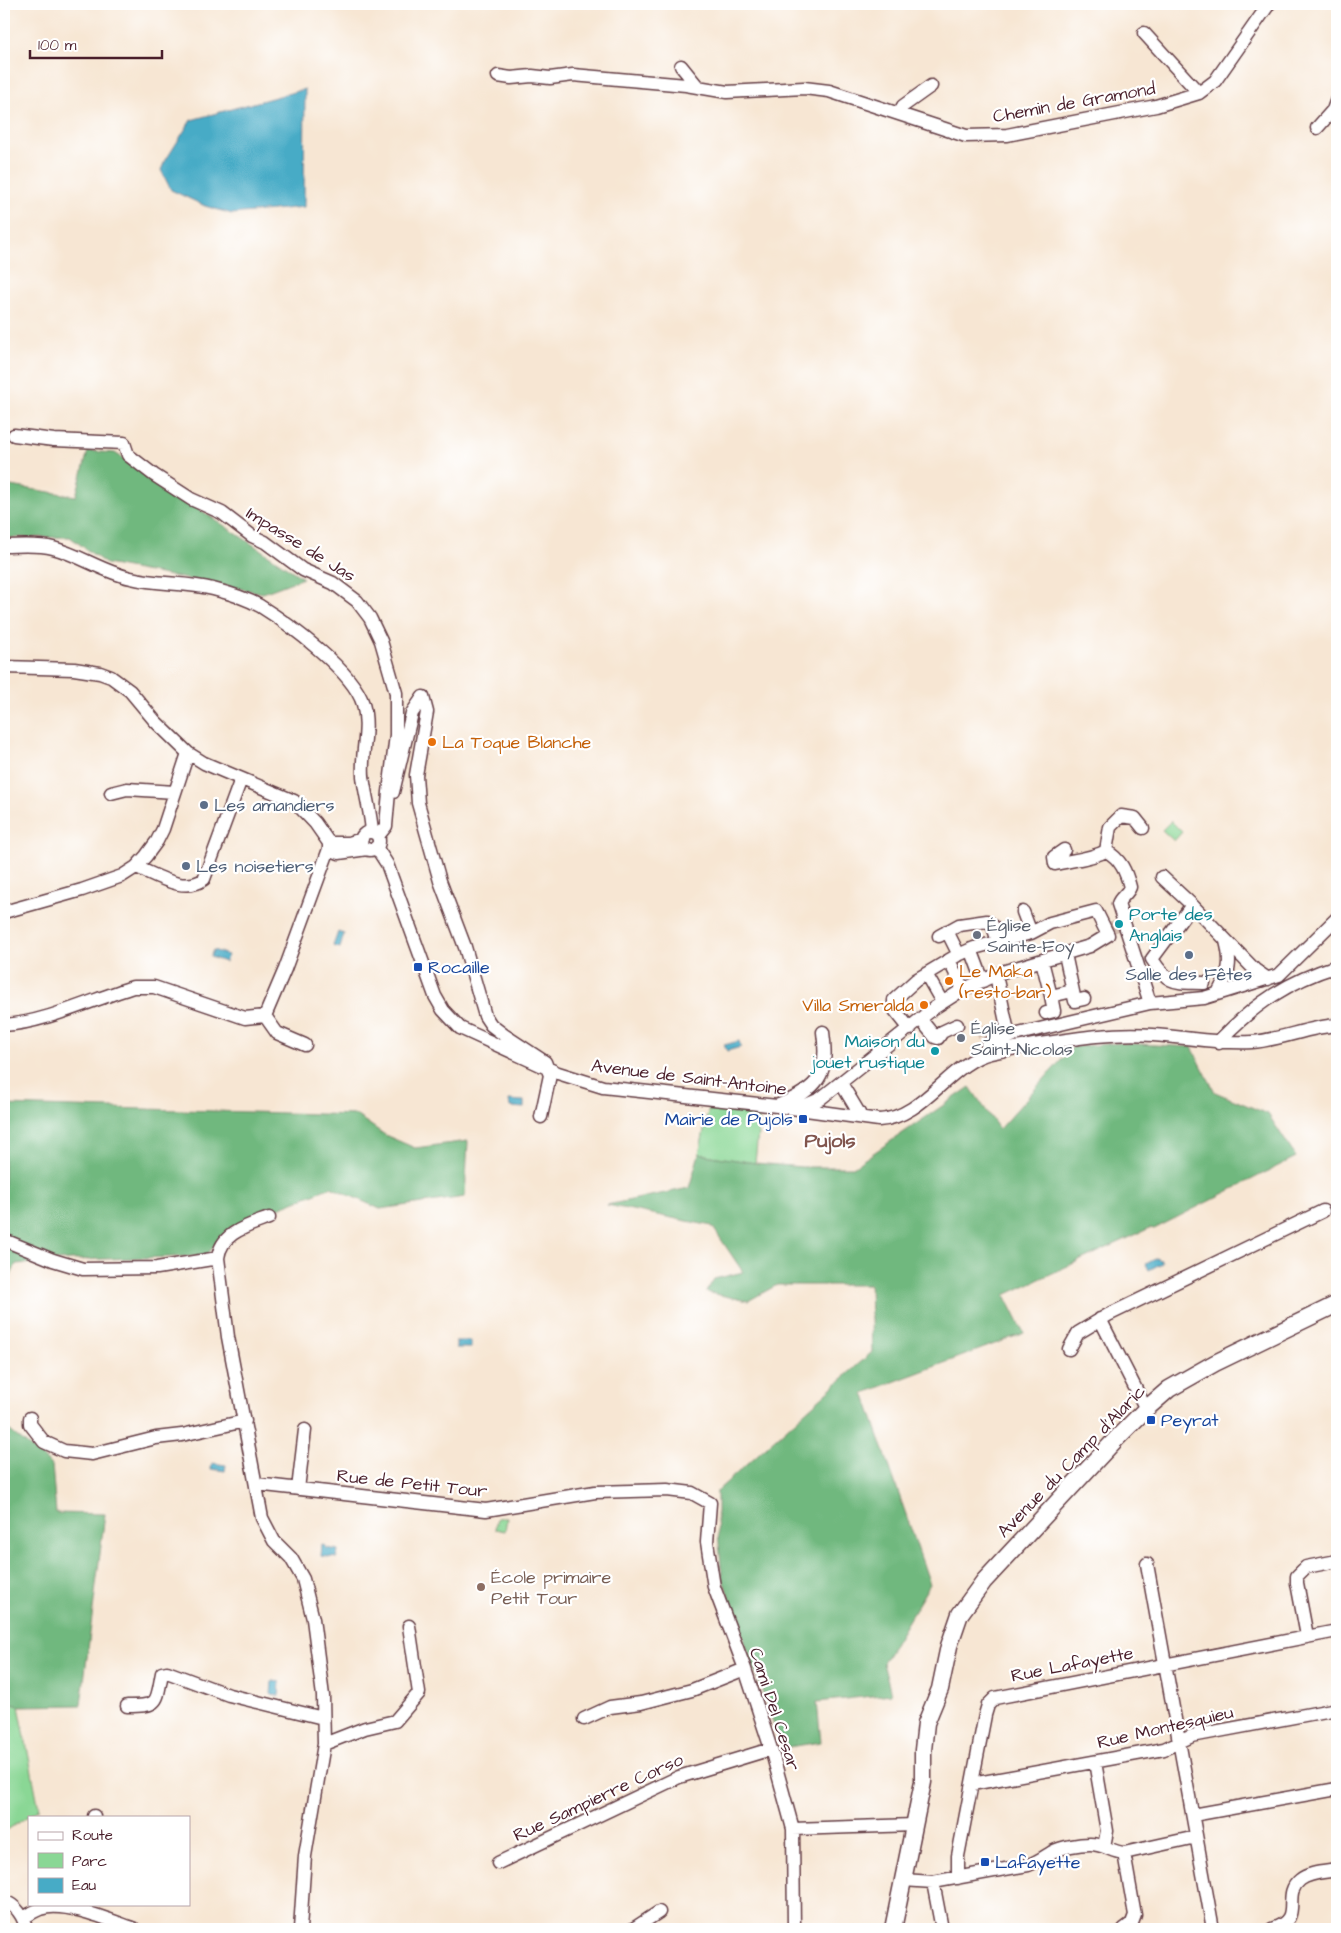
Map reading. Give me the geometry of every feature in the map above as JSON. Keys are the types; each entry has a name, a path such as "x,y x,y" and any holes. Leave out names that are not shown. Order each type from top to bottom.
{"main road":[{"name":"Avenue du Camp d'Alaric","path":"893,1929 923,1782 923,1750 926,1724 940,1689 949,1646 960,1614 984,1581 1098,1457 1146,1409 1170,1389 1215,1363 1337,1304"}],"street":[{"name":"Chemin de Gramond","path":"498,76 550,78 573,75 698,87 727,92 804,88 829,91 966,136 1007,135 1156,106 1199,93 1215,81 1269,4"},
{"path":"1144,33 1199,93"},
{"path":"681,66 698,87"},
{"path":"900,114 903,106 931,86"},
{"path":"1317,128 1333,110 1337,99"},
{"name":"Impasse de Jas","path":"14,434 54,440 124,443 128,455 154,476 191,499 222,513 252,536 265,542 303,570 333,583 357,601 370,618 381,641 396,692 396,735 389,792"},
{"name":"Avenue de Saint-Antoine","path":"4,546 51,547 129,578 153,583 190,585 237,596 259,606 312,644 349,679 358,692 362,703 367,730 363,775 370,811 371,841 387,864 432,988 443,1010 460,1028 558,1073 603,1087 777,1106 879,1120 892,1120 902,1116 972,1061 986,1042"},
{"path":"4,667 74,668 111,677 130,691 155,722 188,753 204,764 294,801 315,823 329,846"},
{"path":"329,846 371,841 386,826 389,792 393,792 412,713 423,697 427,712 416,775 418,803 440,881 465,947 485,1016 491,1025 504,1035 545,1062 550,1074 541,1117"},
{"path":"4,912 111,881 136,867 158,841 188,753"},
{"path":"180,778 193,768 204,764"},
{"path":"136,867 181,885 197,884 204,879 240,779"},
{"path":"111,794 127,790 175,792"},
{"path":"1064,850 1054,857 1055,864 1084,857 1096,857 1106,851 1110,827 1121,816 1135,818 1143,828"},
{"path":"265,1016 285,969 329,846"},
{"path":"1106,851 1113,855 1120,863 1130,888 1127,894 1119,900 1118,904 1150,1004"},
{"path":"1162,877 1255,970 1268,979"},
{"path":"1192,905 1152,959 1161,974 1173,982 1204,982"},
{"path":"797,1109 820,1099 910,1029 943,1002 963,989 1000,972 1090,946 1108,935 1096,911 1050,923 1031,933 971,950 954,957 926,974 903,990 894,1000 894,1010 910,1029"},
{"path":"1023,912 1031,933"},
{"path":"986,1042 1150,1004 1204,998 1268,979 1279,975 1337,918"},
{"path":"963,989 954,957 943,934 959,925 987,921 993,926 995,944"},
{"path":"1218,994 1227,976 1230,957 1226,940"},
{"path":"971,950 983,980"},
{"path":"1065,954 1075,1001 1084,999"},
{"path":"1042,961 1054,1011 1046,1013"},
{"path":"1219,1043 1243,1016 1264,1000 1298,981 1337,966"},
{"path":"986,1042 1008,1029 1000,972"},
{"path":"926,974 943,1002"},
{"path":"4,1025 43,1018 133,987 142,986 154,987 245,1018 265,1016"},
{"path":"1051,996 1068,992"},
{"path":"265,1016 277,1033 305,1045"},
{"path":"921,1020 935,1038 938,1038 953,1026"},
{"path":"986,1042 1072,1039 1114,1034 1153,1035 1219,1043 1254,1042 1337,1025"},
{"path":"777,1106 799,1097 818,1081 825,1063 823,1032"},
{"path":"841,1083 860,1113 859,1116"},
{"path":"1068,1349 1078,1333 1100,1319 1323,1211"},
{"path":"269,1218 230,1234 218,1252 218,1258 228,1337 262,1518 274,1541 291,1558 303,1579 313,1619 322,1696 324,1744 305,1856 300,1929"},
{"path":"4,1240 53,1260 83,1268 157,1268 218,1258"},
{"path":"1100,1319 1146,1409"},
{"path":"30,1418 30,1424 44,1442 64,1451 92,1454 156,1438 244,1421"},
{"path":"298,1489 305,1430"},
{"name":"Rue de Petit Tour","path":"256,1484 486,1510 595,1492 667,1490 692,1494 710,1503"},
{"name":"Cami Del Cesar","path":"710,1503 707,1542 714,1587 745,1669 771,1748 793,1830 794,1929"},
{"path":"1307,1636 1297,1576 1306,1567 1337,1561"},
{"path":"1146,1564 1213,1929"},
{"path":"324,1744 365,1728 396,1721 420,1693 409,1626"},
{"name":"Rue Lafayette","path":"958,1878 958,1856 985,1715 988,1705 996,1698 1337,1631"},
{"path":"584,1719 610,1707 692,1690 745,1669"},
{"path":"127,1706 147,1706 152,1704 156,1700 162,1673 166,1672 229,1695 323,1718"},
{"name":"Rue Montesquieu","path":"972,1784 1164,1749 1192,1736 1337,1709"},
{"name":"Rue Sampierre Corso","path":"498,1863 679,1777 771,1748"},
{"path":"1095,1762 1107,1832 1104,1846"},
{"path":"1193,1816 1337,1789"},
{"path":"793,1830 914,1825"},
{"path":"903,1880 933,1882 958,1878 1034,1863 1061,1849 1089,1844 1104,1846 1124,1853 1196,1837"},
{"path":"1124,1853 1135,1915 1132,1923 1124,1929"},
{"path":"1272,1929 1281,1926 1288,1919 1291,1912 1292,1892 1300,1880 1306,1876 1337,1870"},
{"path":"933,1882 942,1929"},
{"path":"4,1901 10,1903 25,1924 41,1908 54,1906 90,1908 135,1929"},
{"path":"633,1929 659,1912"}],"green space":[{"path":"88,451 115,453 303,578 263,593 106,564 70,537 4,538 4,485 76,496"},
{"path":"1171,821 1182,832 1174,841 1162,830"},
{"path":"1119,1043 1192,1047 1215,1092 1268,1114 1296,1157 1154,1229 1150,1228 1005,1295 1024,1333 864,1393 930,1584 883,1663 891,1694 817,1702 821,1742 782,1748 722,1577 717,1521 717,1491 872,1352 870,1285 777,1285 748,1301 706,1292 714,1279 743,1272 712,1226 607,1205 689,1188 699,1154 755,1163 802,1167 853,1167 970,1087 999,1129 1073,1047"},
{"path":"4,1105 356,1115 385,1135 415,1148 468,1141 465,1197 380,1209 331,1187 231,1227 205,1256 71,1260 16,1264 4,1292"},
{"path":"709,1107 760,1114 755,1163 699,1154"},
{"path":"4,1426 52,1465 56,1513 105,1514 81,1705 19,1706 4,1701"},
{"path":"507,1517 505,1531 495,1529 497,1518"},
{"path":"4,1701 19,1706 39,1809 4,1832"}],"water":[{"path":"305,89 304,207 232,214 205,206 171,190 161,170 191,120"},
{"path":"338,932 344,934 340,948 333,946"},
{"path":"213,950 228,955 225,962 210,957"},
{"path":"739,1041 741,1047 727,1051 724,1045"},
{"path":"509,1100 524,1101 524,1108 510,1107"},
{"path":"1157,1258 1162,1263 1149,1270 1146,1264"},
{"path":"456,1341 471,1341 471,1348 456,1348"},
{"path":"212,1463 226,1465 225,1471 211,1469"},
{"path":"322,1545 326,1546 326,1548 338,1550 337,1558 321,1556"},
{"path":"272,1681 280,1682 279,1696 271,1695"}],"tunnel":[{"path":"1106,929 1124,923"},
{"path":"981,1026 984,1036"}],"place":[{"name":"La Toque Blanche","path":"432,742"},
{"name":"Les amandiers","path":"204,805"},
{"name":"Les noisetiers","path":"186,866"},
{"name":"Porte des Anglais","path":"1119,924"},
{"name":"Église Sainte-Foy","path":"977,935"},
{"name":"Salle des Fêtes","path":"1189,955"},
{"name":"Rocaille","path":"418,967"},
{"name":"Le Maka (resto-bar)","path":"949,981"},
{"name":"Villa Smeralda","path":"924,1005"},
{"name":"Église Saint-Nicolas","path":"961,1038"},
{"name":"Maison du jouet rustique","path":"935,1051"},
{"name":"Mairie de Pujols","path":"803,1119"},
{"name":"Peyrat","path":"1151,1420"},
{"name":"École primaire Petit Tour","path":"481,1587"},
{"name":"Lafayette","path":"985,1862"}],"district":[{"name":"Pujols","path":"830,1140"}]}
